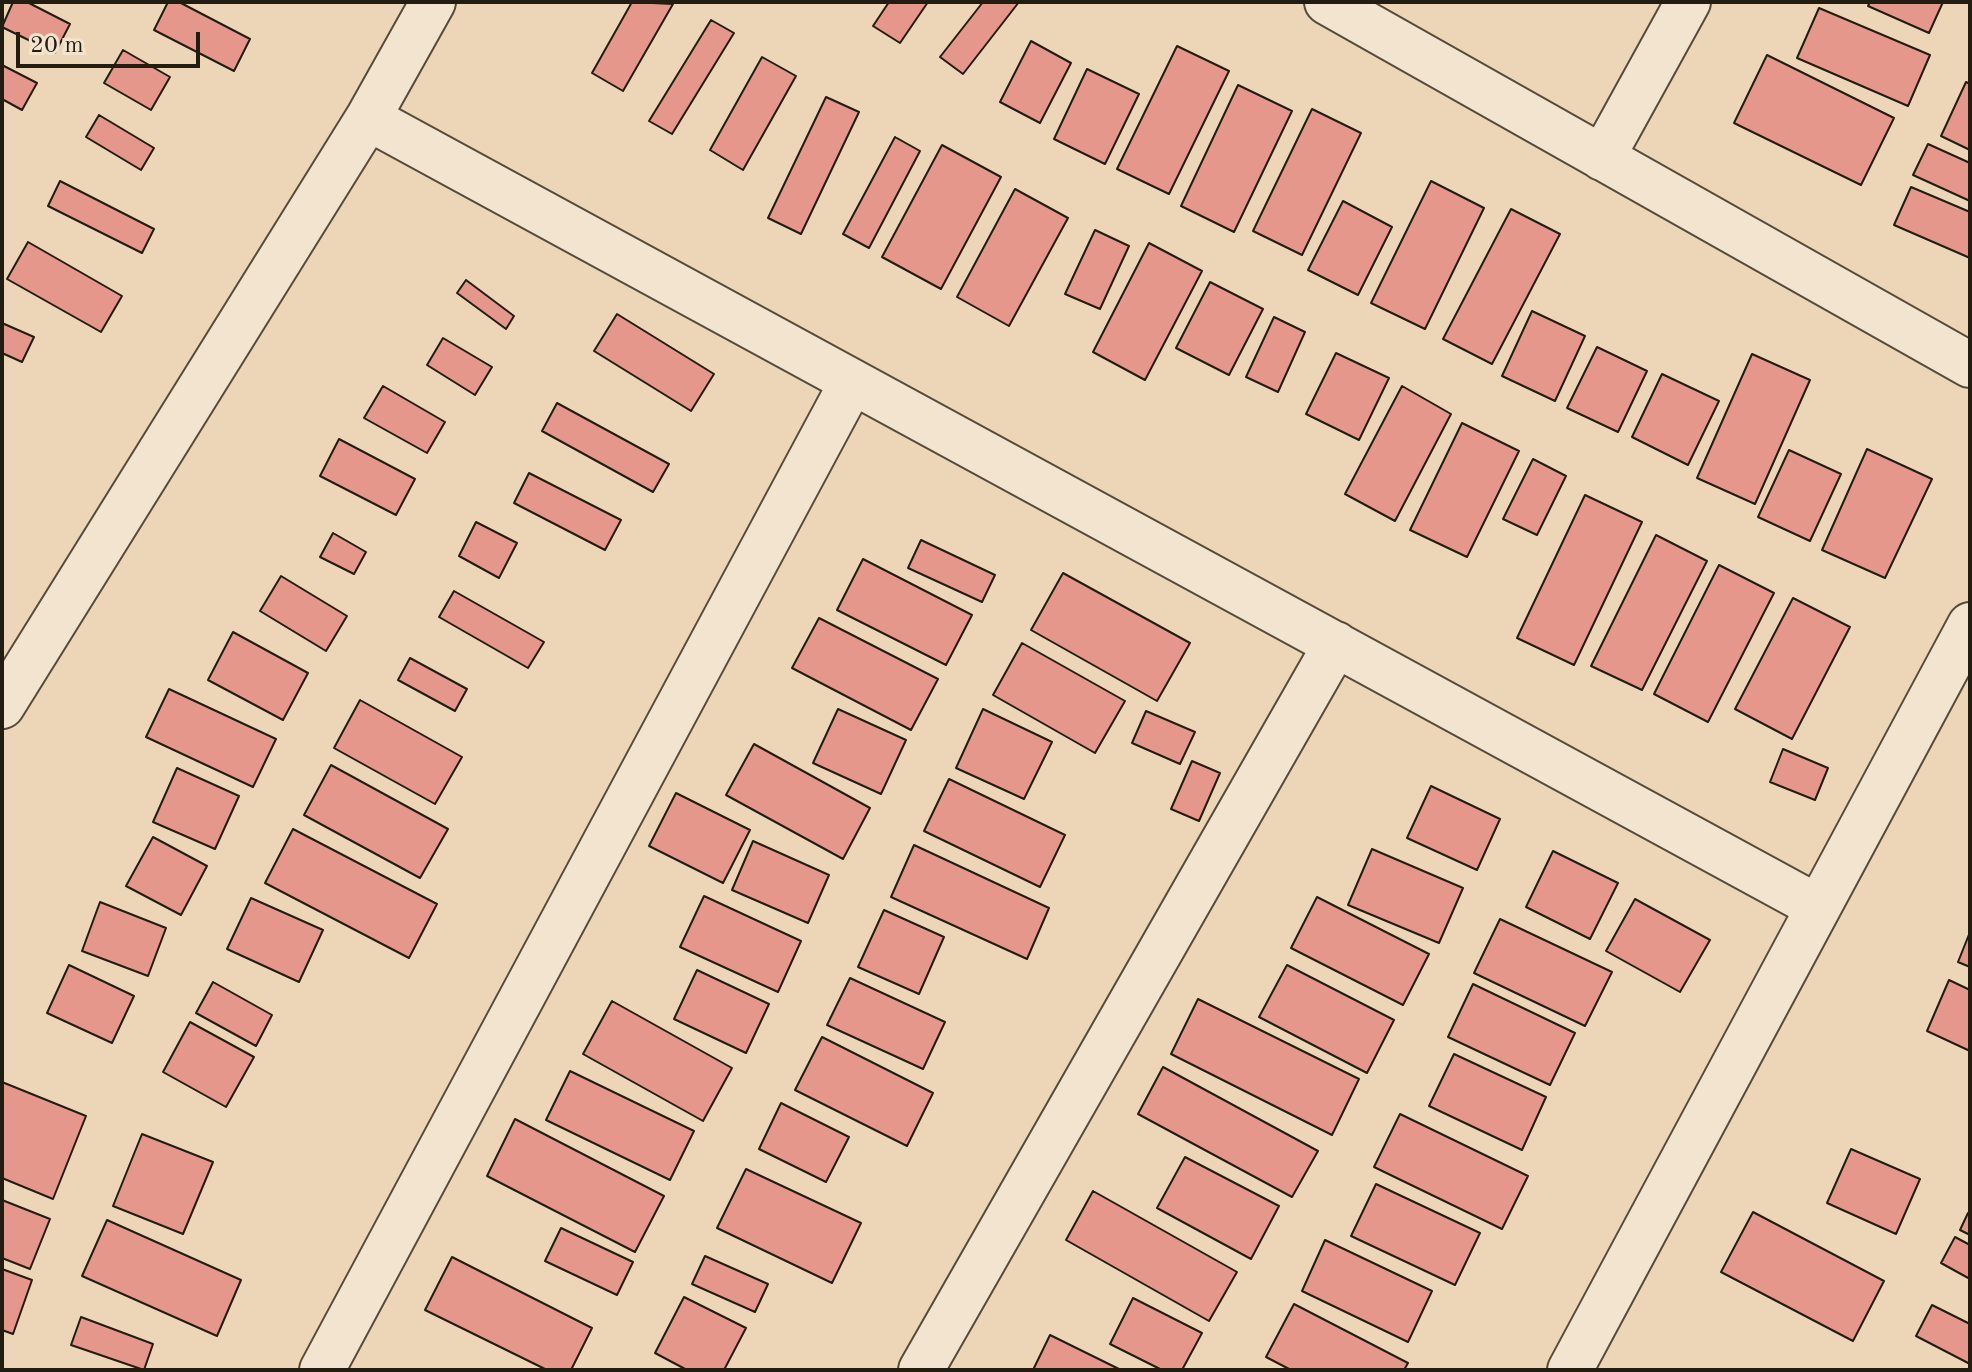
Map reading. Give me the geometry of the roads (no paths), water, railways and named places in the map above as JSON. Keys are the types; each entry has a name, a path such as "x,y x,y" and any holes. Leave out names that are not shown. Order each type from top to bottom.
{"street":[{"path":"2,706 368,118 433,2"},
{"path":"1327,2 1970,365"},
{"path":"1602,158 1688,2"},
{"path":"368,118 1816,906"},
{"path":"333,1367 852,382"},
{"path":"1570,1370 1816,906 1970,625"},
{"path":"921,1370 1336,644"}]}
